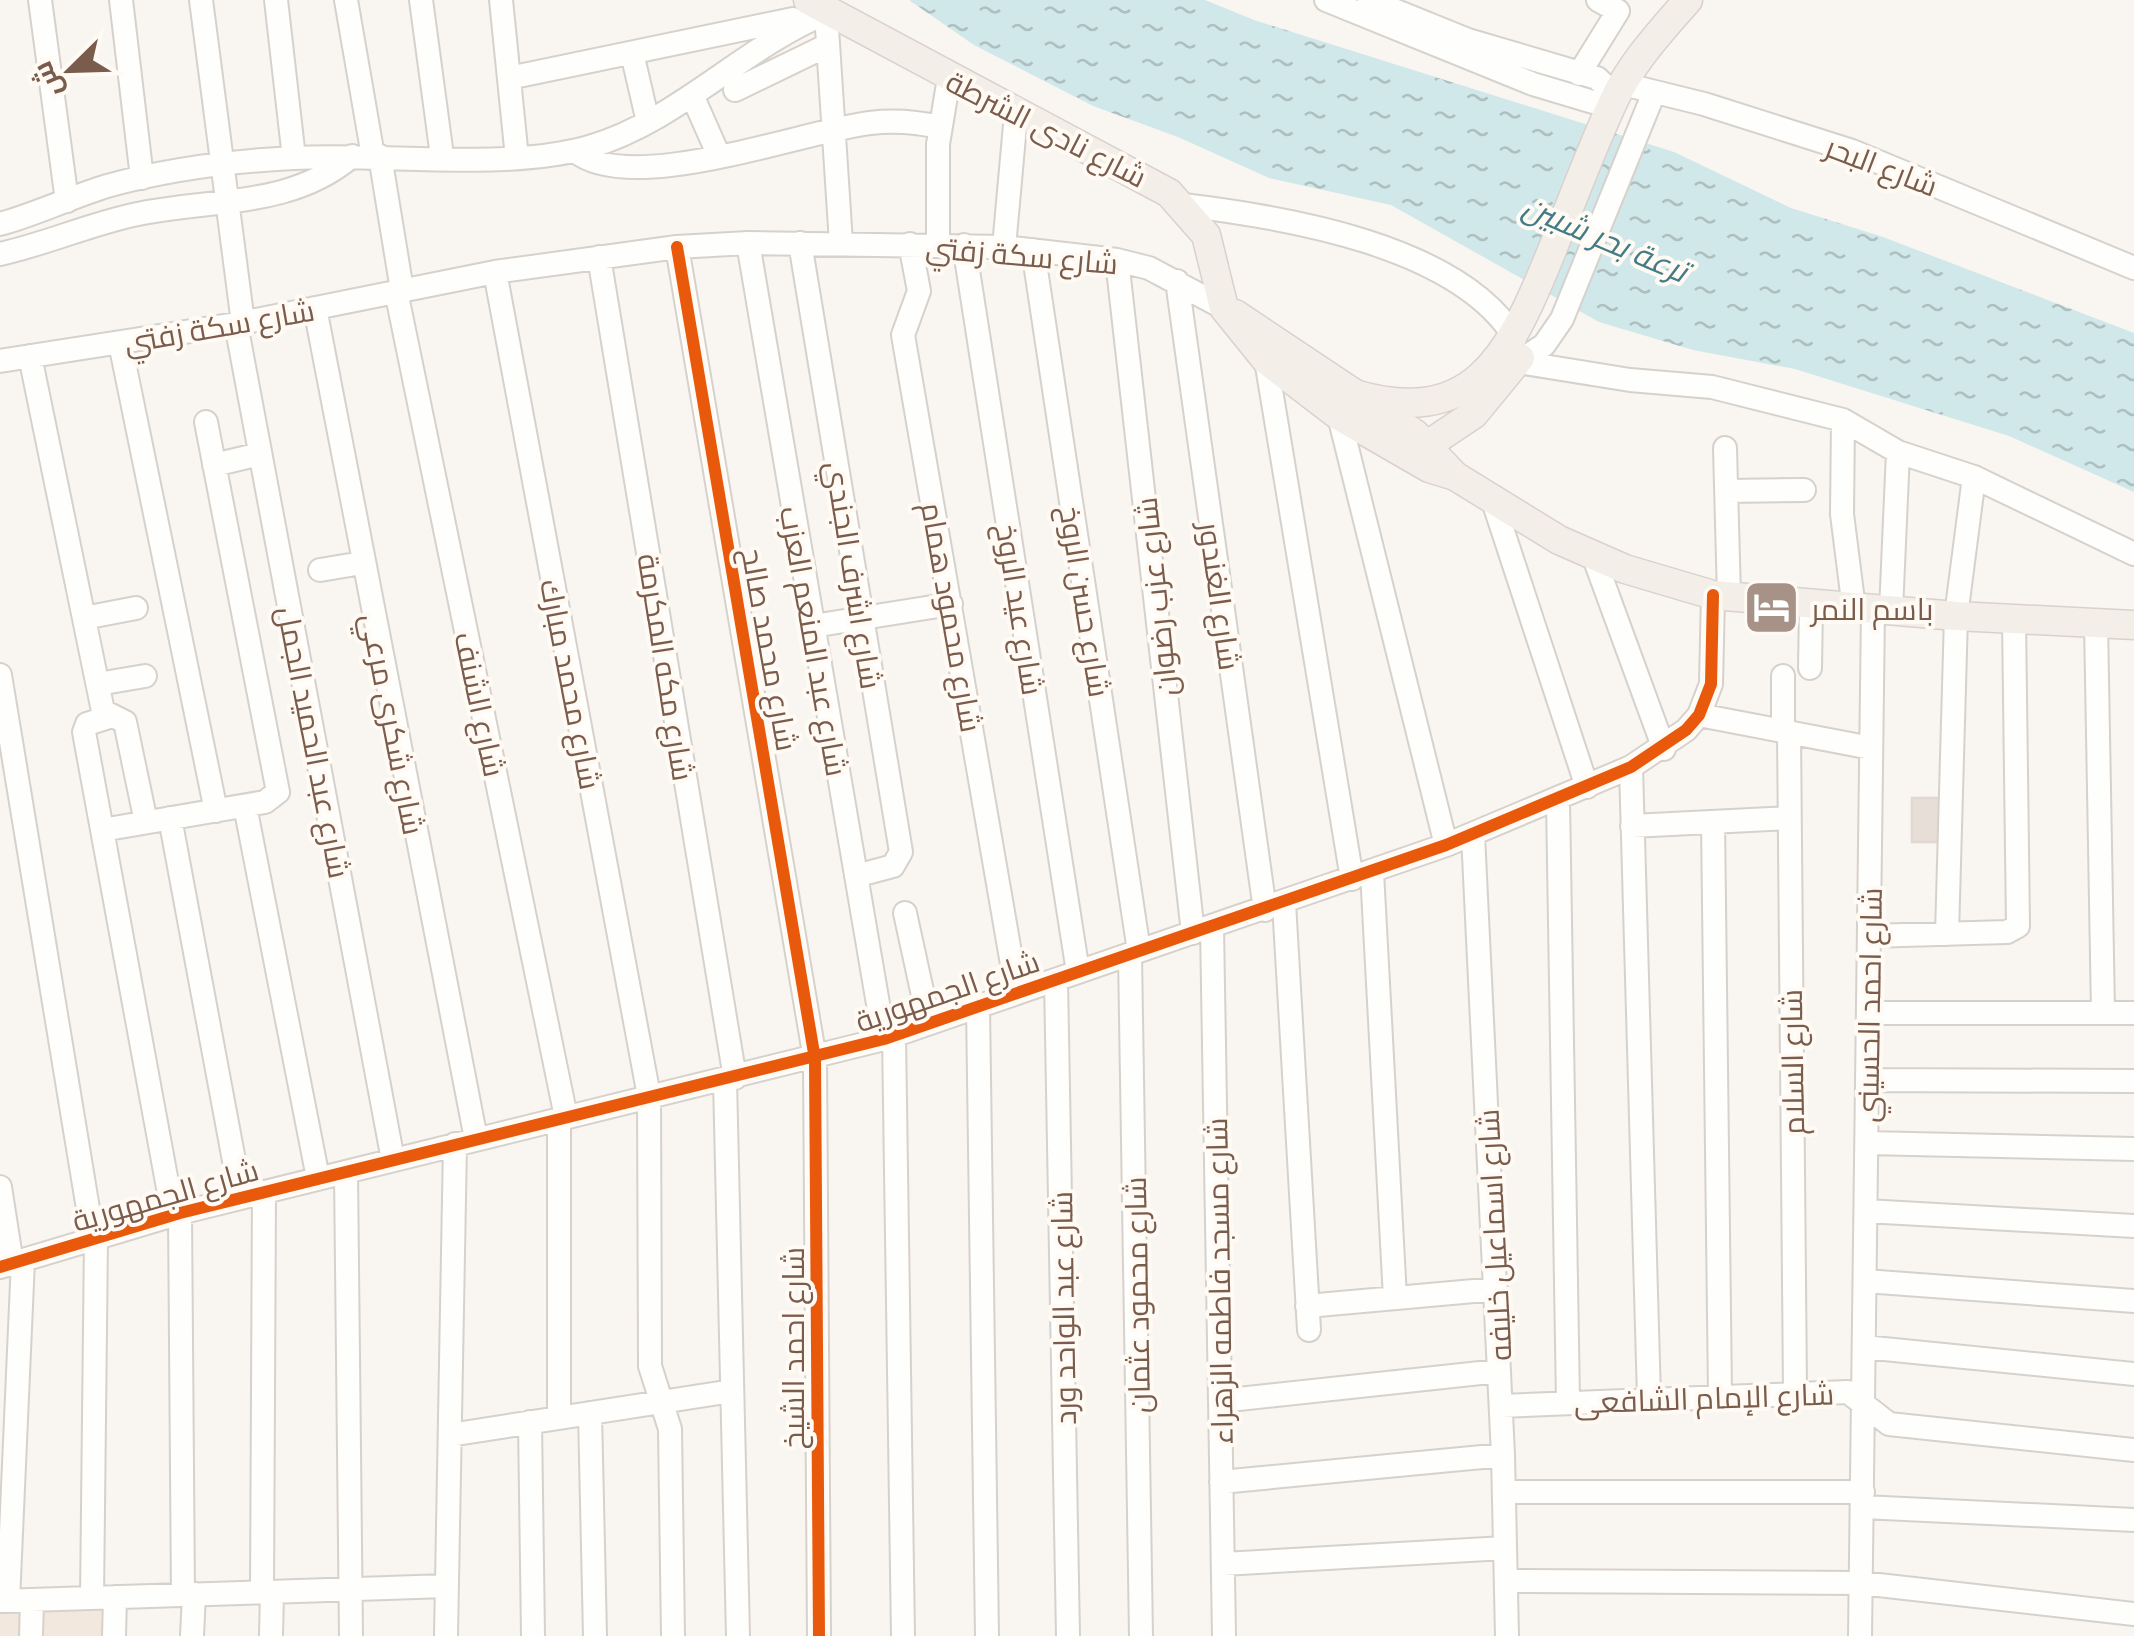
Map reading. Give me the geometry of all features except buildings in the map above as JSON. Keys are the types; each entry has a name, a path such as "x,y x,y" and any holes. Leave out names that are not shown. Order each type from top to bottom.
{"main road":[{"path":"1419,451 1474,414 1523,328 1615,99 1688,0"},
{"name":"شارع نادى الشرطة","path":"817,6 1016,114 1154,183 1183,205 1206,236 1224,308"},
{"path":"1224,308 1266,331 1345,405 1436,401 1489,371 1523,328"},
{"name":"شارع سكة زفتي","path":"1224,308 1266,360 1419,451 1494,504 1593,555 1721,596 1956,616 2134,625"}],"street":[{"path":"40,0 67,201"},
{"path":"121,0 142,178"},
{"name":"شارع عبد الحميد الجمل","path":"201,0 239,323 260,454 394,1160"},
{"path":"276,0 294,158"},
{"name":"شارع الشنف","path":"346,0 368,156 399,291 562,1118 558,1417"},
{"path":"421,0 442,156"},
{"path":"500,0 517,158"},
{"path":"1326,0 1533,84 1593,102 1615,99"},
{"path":"1369,0 1468,40 1597,78 1615,99"},
{"path":"1579,74 1613,4"},
{"path":"1,220 142,178 222,164 368,156 517,158 575,150 648,122 786,31 817,6"},
{"path":"508,78 817,6"},
{"path":"817,6 828,45 841,243"},
{"path":"735,90 828,45"},
{"path":"632,52 648,122"},
{"path":"938,244 940,127 949,78"},
{"path":"692,95 719,156"},
{"path":"1183,205 1310,225 1429,268 1478,293 1544,345 1562,319 1653,95"},
{"name":"شارع البحر","path":"1615,99 1653,95 1704,104 1852,151 2134,268"},
{"path":"1004,247 1016,114"},
{"path":"575,150 608,167 719,156 886,122 940,127"},
{"path":"0,254 134,215 290,192 368,156"},
{"name":"شارع سكة زفتي","path":"0,361 239,323 496,272 677,247 748,242 964,245 1117,260 1148,268 1224,308"},
{"name":"شارع عبد المنعم العزب","path":"748,242 856,876 889,1038 902,1636"},
{"name":"شارع اشرف الجندي","path":"800,243 901,852 893,866 856,876"},
{"name":"شارع محمود همام","path":"910,244 919,291 903,336 1017,993"},
{"name":"شارع عيد الروخ","path":"964,245 1067,976"},
{"name":"شارع محمد صالح","path":"677,247 815,1059"},
{"name":"شارع حسن الروخ","path":"1033,250 1135,953"},
{"name":"شارع مكه المكرمة","path":"599,257 730,1079 738,1636"},
{"name":"شارع عزب رضوان","path":"1117,260 1202,930"},
{"name":"شارع محمد مبارك","path":"496,272 650,1096 650,1366 670,1429 673,1636"},
{"name":"شارع الغندور","path":"1178,282 1274,906 1308,1318 1395,1298"},
{"name":"شارع شكرى مرعي","path":"315,308 466,1142 450,1435 446,1636"},
{"path":"1523,328 1630,380 1712,387 1843,420 1898,452 1974,477 2134,554"},
{"path":"120,343 216,811"},
{"path":"30,356 98,684 109,717"},
{"path":"1266,360 1362,875 1395,1298 1496,1289"},
{"path":"1345,405 1446,845"},
{"path":"1843,420 1842,514 1873,610"},
{"path":"102,830 255,804 276,797 279,786 206,422"},
{"path":"1725,448 1727,491 1721,596 1711,684 1698,716 1871,748"},
{"path":"1873,610 1898,452"},
{"path":"214,465 260,454"},
{"path":"1947,934 1956,616 1974,477"},
{"path":"1727,491 1804,490"},
{"path":"1494,504 1587,788"},
{"path":"1593,555 1664,749"},
{"path":"320,570 362,563"},
{"path":"813,626 951,604"},
{"path":"1810,668 1811,605"},
{"path":"84,618 136,608"},
{"name":"شارع احمد الحسيني","path":"1860,1636 1873,610"},
{"path":"1869,936 2007,932 2018,926 2014,619"},
{"path":"2096,623 2102,1012"},
{"path":"0,675 95,1239 103,1598 114,1636"},
{"path":"98,684 145,676"},
{"name":"شارع السلام","path":"1784,676 1789,818 1794,1392"},
{"path":"146,822 126,722 120,716 89,723 84,730 176,1214 192,1636"},
{"name":"شارع الجمهورية","path":"12,1264 176,1214 889,1038 1362,875 1558,801 1664,749 1698,716"},
{"path":"1631,767 1648,1398"},
{"path":"1558,801 1568,1402"},
{"path":"255,804 318,1178"},
{"path":"170,818 241,1198"},
{"path":"1632,826 1789,818"},
{"path":"1713,822 1720,1395"},
{"name":"شارع اسماعيل خليفه","path":"1473,834 1501,1406 1507,1636"},
{"path":"905,913 930,1024"},
{"name":"شارع مسجد فاطمه الزهراء","path":"1202,930 1220,1401 1224,1636"},
{"name":"شارع محمود عثمان","path":"1135,953 1142,1636"},
{"name":"شارع عبد الواحد ورد","path":"1067,976 1068,1636"},
{"path":"978,1007 987,1636"},
{"path":"1868,1013 2134,1012"},
{"name":"شارع احمد الشيخ","path":"815,1059 819,1636"},
{"path":"1867,1080 2134,1081"},
{"path":"1867,1143 2134,1149"},
{"path":"346,1172 351,1636"},
{"path":"0,1187 12,1264 13,1601 32,1636"},
{"path":"264,1192 267,1592 271,1636"},
{"path":"1866,1211 2134,1226"},
{"path":"1865,1281 2134,1300"},
{"path":"1864,1346 2134,1374"},
{"path":"1220,1401 1499,1372"},
{"path":"450,1435 732,1392"},
{"name":"شارع الإمام الشافعى","path":"1501,1406 1848,1392 1889,1424 2134,1450"},
{"path":"590,1413 596,1636"},
{"path":"530,1422 533,1636"},
{"path":"1221,1482 1503,1456"},
{"path":"1504,1492 1863,1499 2134,1520"},
{"path":"1223,1564 1506,1548"},
{"path":"1506,1582 1861,1583 2134,1614"},
{"path":"13,1601 446,1586"}],"shaded area":[{"path":"105,1607 105,1636 0,1636 0,1610"}],"water":[{"name":"ترعة بحر شبين","path":"909,0 1205,0 1254,20 1674,152 1791,208 1883,237 2134,333 2134,492 2009,436 1795,369 1693,350 1599,322 1391,205 1269,178 1178,137 1093,106 974,45"}],"cycle path":[{"path":"677,247 815,1059 819,1636"},
{"path":"0,1267 180,1213 884,1039 1446,845 1631,767 1686,730 1699,715 1711,684 1713,595"}],"place":[{"name":"باسم النمر","path":"1772,608"}]}
